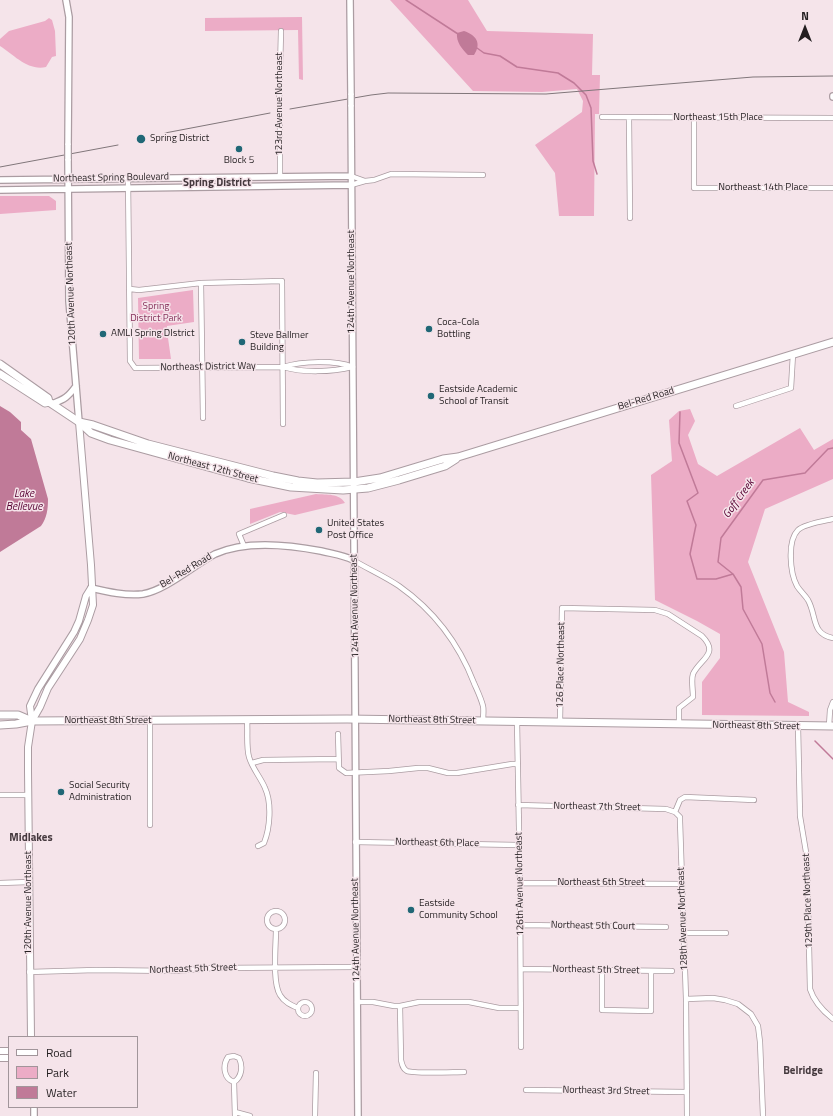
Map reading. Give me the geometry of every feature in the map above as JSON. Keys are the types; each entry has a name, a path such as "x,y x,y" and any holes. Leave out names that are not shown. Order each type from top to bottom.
{"main road":[{"name":"Bel-Red Road","path":"354,486 443,459 458,457 833,342"},
{"name":"Northeast 12th Street","path":"0,364 48,398 51,403 91,432 110,440 248,478 291,487 354,486"},
{"name":"Northeast 12th Street","path":"0,374 45,403 51,403"},
{"name":"Northeast 12th Street","path":"79,422 93,425 148,444 317,486"},
{"name":"120th Avenue Northeast","path":"32,721 48,688 68,659 84,630 92,605 93,597 91,588 90,550 79,422"},
{"name":"120th Avenue Northeast","path":"31,1036 28,795 28,746 32,721 30,708 34,698 74,632 79,621 86,596 91,588"},
{"name":"Northeast 8th Street","path":"0,715 18,715 32,721"},
{"name":"Northeast 8th Street","path":"0,725 32,721 356,719 831,726"}],"street":[{"name":"120th Avenue Northeast","path":"66,0 69,17 67,94 69,301 79,422"},
{"name":"124th Avenue Northeast","path":"350,0 358,1116"},
{"name":"123rd Avenue Northeast","path":"280,176 281,31"},
{"name":"Northeast 15th Place","path":"602,117 833,118"},
{"path":"629,118 630,218"},
{"name":"Northeast 14th Place","path":"694,118 694,188 833,188"},
{"path":"351,185 374,180 391,174 483,175"},
{"name":"Northeast Spring Boulevard","path":"0,180 351,176 364,181"},
{"path":"128,178 130,289 139,290 201,283 282,281 284,424"},
{"name":"Northeast Spring Boulevard","path":"0,190 351,185"},
{"path":"201,283 203,418"},
{"name":"Northeast District Way","path":"130,289 130,361 133,366 138,368 283,367 295,363 342,363 353,367"},
{"path":"736,406 791,388 793,354"},
{"path":"51,403 64,400 70,395 76,386"},
{"path":"244,546 239,534 284,515"},
{"path":"833,519 803,527 798,530 793,541 791,551 792,571 798,586 809,601 816,626 823,635 833,638"},
{"name":"Bel-Red Road","path":"91,588 124,594 144,594 162,586 215,554 224,550 244,546 295,547 345,556 354,560"},
{"path":"354,560 384,576 400,587 444,628 468,666 484,707 483,721"},
{"name":"126 Place Northeast","path":"560,722 562,608 655,610 668,614 702,636 708,644 709,651 693,674 693,697 679,708 679,724"},
{"path":"831,726 830,710 833,702"},
{"path":"247,720 248,752 252,763 266,789 269,803 264,843 258,846"},
{"path":"150,721 150,825"},
{"name":"126th Avenue Northeast","path":"517,722 521,925 521,1047"},
{"name":"129th Place Northeast","path":"798,726 800,816 807,858 810,989 820,1008 833,1019"},
{"path":"338,734 339,768 341,771 346,773 428,768 448,773 457,773 518,764"},
{"path":"252,763 263,760 338,760"},
{"path":"0,796 28,795"},
{"path":"675,812 680,800 685,797 754,800"},
{"name":"Northeast 7th Street","path":"518,805 666,809 675,812"},
{"name":"128th Avenue Northeast","path":"675,812 680,817 686,999 687,1116"},
{"name":"Northeast 6th Place","path":"355,842 519,845"},
{"path":"0,883 29,882"},
{"name":"Northeast 6th Street","path":"520,883 682,884"},
{"path":"275,910 281,912 285,917 284,925 276,929 270,927 267,922 269,913 275,910"},
{"name":"Northeast 5th Court","path":"521,925 666,927"},
{"path":"276,929 276,983 280,996 289,1004 298,1008"},
{"path":"684,933 726,933"},
{"name":"Northeast 5th Street","path":"29,972 96,970 175,971 213,968 276,967 357,967"},
{"name":"Northeast 5th Street","path":"521,969 672,971"},
{"path":"602,970 602,1010 651,1011 651,971"},
{"path":"686,999 713,998 725,1000 738,1004 751,1014 758,1026 760,1042 763,1116"},
{"path":"358,1002 373,1002 394,1006 419,1002 469,1002 499,1008 520,1008"},
{"path":"400,1006 401,1060 404,1068 407,1071 415,1072 464,1072"},
{"path":"234,1056 238,1058 241,1064 239,1078 234,1082 228,1080 225,1074 226,1060 228,1057 234,1056"},
{"path":"316,1073 316,1116"},
{"path":"234,1082 235,1115 250,1116"},
{"name":"Northeast 3rd Street","path":"526,1090 687,1092"}],"green space":[{"path":"390,0 468,0 487,31 593,34 592,75 600,75 599,114 595,114 594,216 559,216 555,173 535,145 582,112 583,101 577,89 542,92 473,91"},
{"path":"302,17 303,80 299,79 298,30 205,31 205,18"},
{"path":"49,18 52,20 55,31 56,56 52,57 46,67 33,67 16,58 0,46 0,39 9,31 45,21"},
{"path":"0,196 49,196 56,201 56,210 0,214"},
{"name":"Spring District Park","path":"193,290 194,322 167,326 167,328 165,328 171,359 139,359 138,298"},
{"path":"690,409 695,421 688,435 698,464 717,476 800,428 814,450 833,439 833,479 765,509 748,562 784,652 788,702 809,712 809,716 702,715 702,682 720,658 720,634 655,600 651,475 672,461 669,420 679,411"},
{"path":"316,494 336,496 345,503 295,515 280,512 250,524 250,509"}],"water":[{"path":"464,31 475,37 478,43 478,47 474,55 468,55 458,42 457,33"},
{"name":"Lake Bellevue","path":"0,406 10,412 21,422 21,430 31,439 48,499 48,506 45,520 41,526 0,552"}],"waterway":[{"path":"406,0 458,34"},
{"path":"477,48 484,53 500,56 517,67 558,73 574,83 586,95 591,108 593,161 597,174"},
{"path":"680,412 679,443 698,493 687,501 696,525 690,554 697,579 716,579 733,574 741,587 743,609 762,644 770,693 775,702"},
{"name":"Goff Creek","path":"733,574 718,562 721,538 763,480 805,473 828,449 833,448"},
{"path":"815,741 833,759"}],"tram line":[{"path":"290,109 388,93 546,94 753,77 833,76"},
{"path":"165,133 270,113"},
{"path":"0,167 118,145"}],"place":[{"name":"Spring District","path":"141,139"},
{"name":"Block 5","path":"239,149"},
{"name":"Coca-Cola Bottling","path":"429,329"},
{"name":"AMLI Spring DIstrict","path":"103,334"},
{"name":"Steve Ballmer Building","path":"242,342"},
{"name":"Eastside Academic School of Transit","path":"431,396"},
{"name":"United States Post Office","path":"319,530"},
{"name":"Social Security Administration","path":"61,792"},
{"name":"Eastside Community School","path":"411,910"}],"district":[{"name":"Spring District","path":"217,183"},
{"name":"Midlakes","path":"31,838"},
{"name":"Belridge","path":"803,1071"}]}
